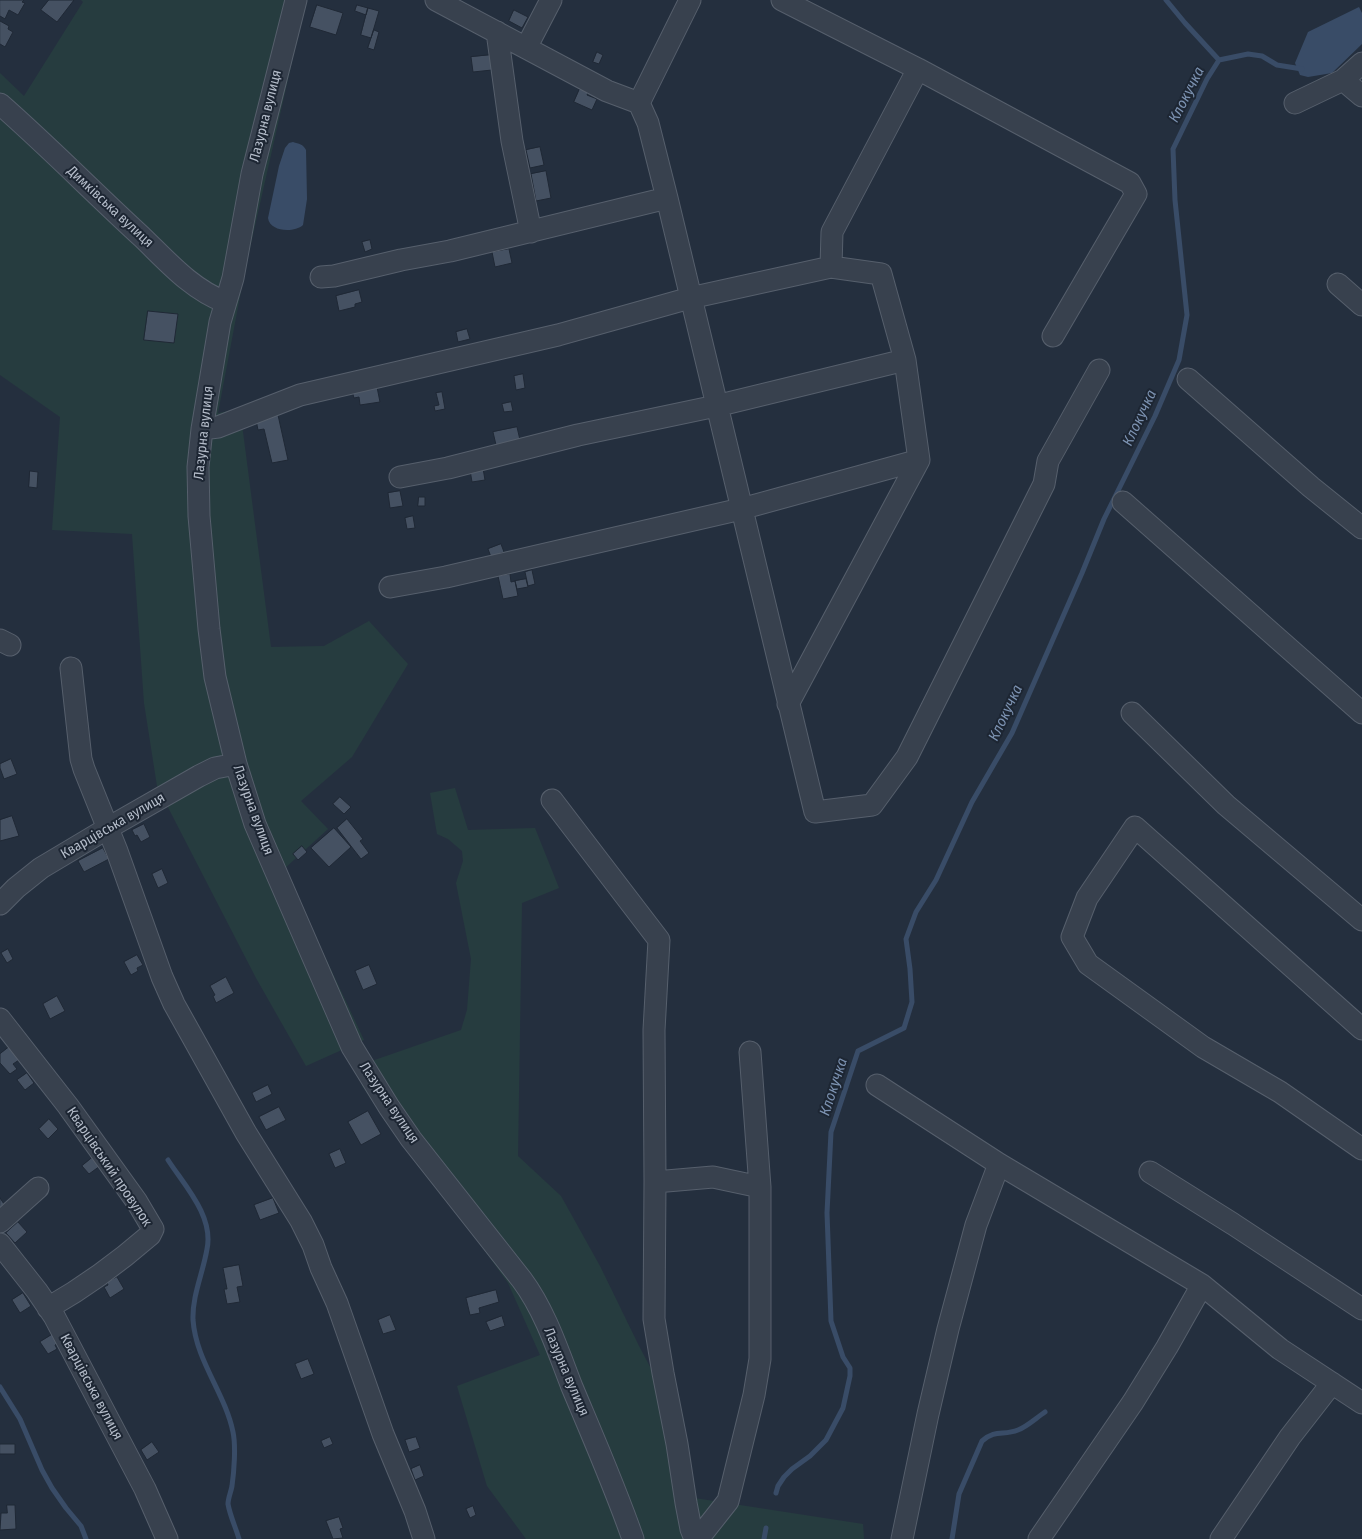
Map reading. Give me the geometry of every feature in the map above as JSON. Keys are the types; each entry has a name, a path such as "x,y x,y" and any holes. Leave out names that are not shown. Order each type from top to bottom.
{"street":[{"name":"Лазурна вулиця","path":"296,0 252,174 233,278 220,322 202,429 198,467 198,500 209,629 220,702 236,764 255,824 352,1047 388,1107 411,1139 522,1280 534,1299 549,1330 633,1539"},
{"path":"436,0 607,91 639,103 648,124 667,198 814,812 872,805 907,757 1044,484 1048,461 1099,370"},
{"path":"526,48 551,0"},
{"path":"639,103 690,0"},
{"path":"782,0 918,69 1130,183 1136,194 1053,336"},
{"path":"497,32 512,141 531,232"},
{"path":"1295,103 1343,80 1362,63"},
{"path":"831,267 832,232 918,69"},
{"path":"1343,80 1362,96"},
{"name":"Димківська вулиця","path":"0,104 31,131 85,184 182,274 205,293 225,302"},
{"path":"321,277 334,276 401,260 450,251 667,198"},
{"path":"202,429 218,427 306,393 558,335 690,298 831,267 881,274 905,360 920,460 788,704"},
{"path":"1338,284 1362,305"},
{"path":"400,477 448,468 578,435 716,406 905,360"},
{"path":"1188,379 1311,487 1362,528"},
{"path":"390,587 446,577 741,508 920,460"},
{"path":"1123,502 1362,712"},
{"path":"71,668 81,758 87,778 120,857 162,977 174,1004 246,1133 308,1235 337,1303 383,1434 415,1511 424,1539"},
{"path":"1132,713 1226,805 1362,920"},
{"name":"Кварцівська вулиця","path":"0,904 7,895 41,868 108,828 215,768 236,764"},
{"path":"552,800 659,940 654,1030 654,1319 661,1366 677,1444 686,1503 691,1529 695,1539"},
{"path":"1362,1029 1135,826 1087,898 1072,937 1088,964 1203,1047 1280,1092 1362,1149"},
{"name":"Кварцівський провулок","path":"0,1019 77,1119 137,1202 153,1229 150,1235 92,1281 72,1295 48,1308"},
{"path":"698,1539 728,1501 758,1375 761,1337 760,1187 750,1052"},
{"path":"877,1085 999,1164 1202,1285 1280,1349 1362,1404"},
{"path":"902,1539 928,1414 948,1329 976,1225 999,1164"},
{"path":"1150,1172 1233,1224 1362,1309"},
{"path":"655,1182 713,1177 760,1187"},
{"path":"0,1222 38,1188"},
{"name":"Кварцівська вулиця","path":"0,1244 48,1308 145,1489 167,1539"},
{"path":"1039,1539 1133,1402 1167,1347 1202,1285"},
{"path":"1221,1539 1303,1419 1332,1383"}],"green space":[{"path":"81,0 306,0 245,270 218,413 240,409 271,647 324,646 369,621 408,664 352,757 301,801 328,829 284,869 364,1040 306,1066 256,978 157,786 144,703 132,534 52,530 60,417 0,375 0,73 24,96 83,2"},
{"path":"455,788 468,830 535,828 559,888 522,903 518,1156 561,1196 600,1266 639,1346 674,1412 688,1497 863,1524 864,1539 526,1539 487,1486 457,1386 540,1355 508,1283 362,1086 366,1063 461,1030 467,1010 471,959 456,883 463,861 462,851 448,839 437,834 430,793"}],"water":[{"path":"1359,7 1362,13 1362,44 1332,73 1308,77 1300,75 1295,63 1308,32"},
{"path":"293,142 302,145 306,150 307,199 303,225 299,228 283,230 273,226 268,218 279,166 285,148 289,143"}],"building":[{"path":"0,0 24,0 22,2 25,3 18,15 9,10 5,19 0,16"},
{"path":"49,0 74,0 57,22 41,10"},
{"path":"317,5 343,13 336,35 310,27"},
{"path":"357,5 368,8 366,15 355,11"},
{"path":"368,8 379,11 371,38 361,35"},
{"path":"514,10 528,17 522,28 509,21"},
{"path":"0,21 9,26 8,29 13,32 5,47 0,44"},
{"path":"374,30 379,32 374,50 368,48"},
{"path":"597,52 603,55 599,64 593,62"},
{"path":"491,55 492,70 473,72 471,57"},
{"path":"581,86 589,90 587,95 597,99 592,110 574,102"},
{"path":"540,147 544,165 530,168 526,150"},
{"path":"546,171 551,198 536,201 531,174"},
{"path":"370,240 372,249 365,252 362,242"},
{"path":"509,249 512,263 495,267 492,252"},
{"path":"359,290 362,302 355,304 355,307 339,311 336,296"},
{"path":"148,311 178,314 174,343 144,340"},
{"path":"467,329 470,339 458,342 456,332"},
{"path":"523,374 525,388 516,390 514,376"},
{"path":"377,387 380,402 360,405 359,397 354,398 352,391"},
{"path":"442,392 445,409 435,411 434,406 439,405 436,393"},
{"path":"511,402 513,411 504,412 502,404"},
{"path":"278,415 288,460 272,463 264,429 258,430 256,420"},
{"path":"517,427 520,440 496,445 493,432"},
{"path":"483,468 485,480 472,482 470,470"},
{"path":"30,471 38,472 37,488 29,487"},
{"path":"400,491 403,506 390,508 388,493"},
{"path":"419,497 425,497 425,506 418,506"},
{"path":"413,516 415,528 407,529 405,518"},
{"path":"501,544 504,552 491,557 488,549"},
{"path":"532,570 535,584 528,586 525,572"},
{"path":"510,574 511,582 515,581 518,596 503,599 498,576"},
{"path":"526,579 528,587 517,589 515,581"},
{"path":"11,759 17,774 4,779 0,764"},
{"path":"340,797 351,807 344,814 333,804"},
{"path":"12,816 19,836 0,841 0,820"},
{"path":"347,819 363,839 360,841 369,853 361,859 337,828"},
{"path":"144,824 150,837 141,842 132,830"},
{"path":"334,828 351,847 329,867 311,848"},
{"path":"302,846 307,852 298,860 293,854"},
{"path":"103,848 109,859 84,872 78,861"},
{"path":"162,869 168,883 158,888 152,874"},
{"path":"8,949 13,959 7,963 1,953"},
{"path":"137,955 143,965 137,968 138,971 131,975 124,962"},
{"path":"369,965 377,984 363,990 355,971"},
{"path":"226,977 234,993 216,1003 213,996 215,995 210,986"},
{"path":"57,996 65,1011 50,1019 43,1004"},
{"path":"9,1047 19,1060 13,1064 17,1069 10,1074 0,1063 0,1054"},
{"path":"27,1073 34,1083 25,1090 17,1080"},
{"path":"268,1085 272,1094 256,1102 252,1093"},
{"path":"279,1107 286,1120 266,1130 259,1117"},
{"path":"368,1111 381,1134 361,1145 348,1122"},
{"path":"49,1119 58,1129 48,1139 39,1129"},
{"path":"340,1149 346,1163 335,1168 329,1154"},
{"path":"93,1157 100,1166 89,1174 82,1166"},
{"path":"0,1198 4,1204 0,1207"},
{"path":"273,1198 279,1213 260,1220 254,1205"},
{"path":"18,1222 27,1232 15,1243 6,1233"},
{"path":"239,1265 243,1286 237,1287 240,1302 227,1304 224,1289 227,1289 223,1268"},
{"path":"117,1277 124,1289 110,1298 104,1287 108,1285 107,1282"},
{"path":"496,1290 499,1302 479,1308 480,1313 470,1315 466,1298"},
{"path":"23,1293 31,1306 20,1313 12,1300"},
{"path":"390,1315 396,1330 383,1334 378,1320"},
{"path":"502,1316 505,1326 490,1331 486,1322"},
{"path":"53,1334 59,1343 55,1345 57,1349 48,1354 40,1342"},
{"path":"308,1359 314,1374 301,1379 295,1364"},
{"path":"330,1437 333,1444 324,1448 321,1441"},
{"path":"416,1437 420,1448 409,1452 405,1440"},
{"path":"152,1442 159,1452 147,1460 141,1450"},
{"path":"0,1444 15,1444 15,1454 0,1454"},
{"path":"420,1465 424,1476 415,1480 411,1469"},
{"path":"7,1505 15,1505 16,1529 0,1530 1,1513 7,1513"},
{"path":"473,1506 476,1515 470,1518 466,1509"},
{"path":"339,1517 343,1528 340,1529 343,1538 333,1539 326,1521"}],"waterway":[{"path":"1166,0 1219,60"},
{"name":"Клокучка","path":"776,1493 778,1486 784,1477 810,1456 826,1440 843,1408 850,1376 850,1368 843,1357 831,1321 827,1213 831,1132 858,1051 904,1028 912,1002 906,939 916,912 936,880 972,802 1012,733 1104,519 1155,416 1179,360 1187,315 1175,200 1173,149 1207,79 1219,60 1248,54 1262,56 1277,65 1302,69"},
{"path":"168,1160 189,1190 202,1213 206,1225 208,1237 207,1249 194,1302 193,1320 199,1349 224,1404 233,1432 234,1466 228,1504 239,1539"},
{"path":"0,1387 20,1419 42,1470 52,1488 81,1526 86,1539"},
{"path":"952,1539 959,1494 982,1441 991,1435 1013,1432 1022,1428 1045,1412"},
{"name":"Клокучка","path":"764,1539 766,1528"}]}
